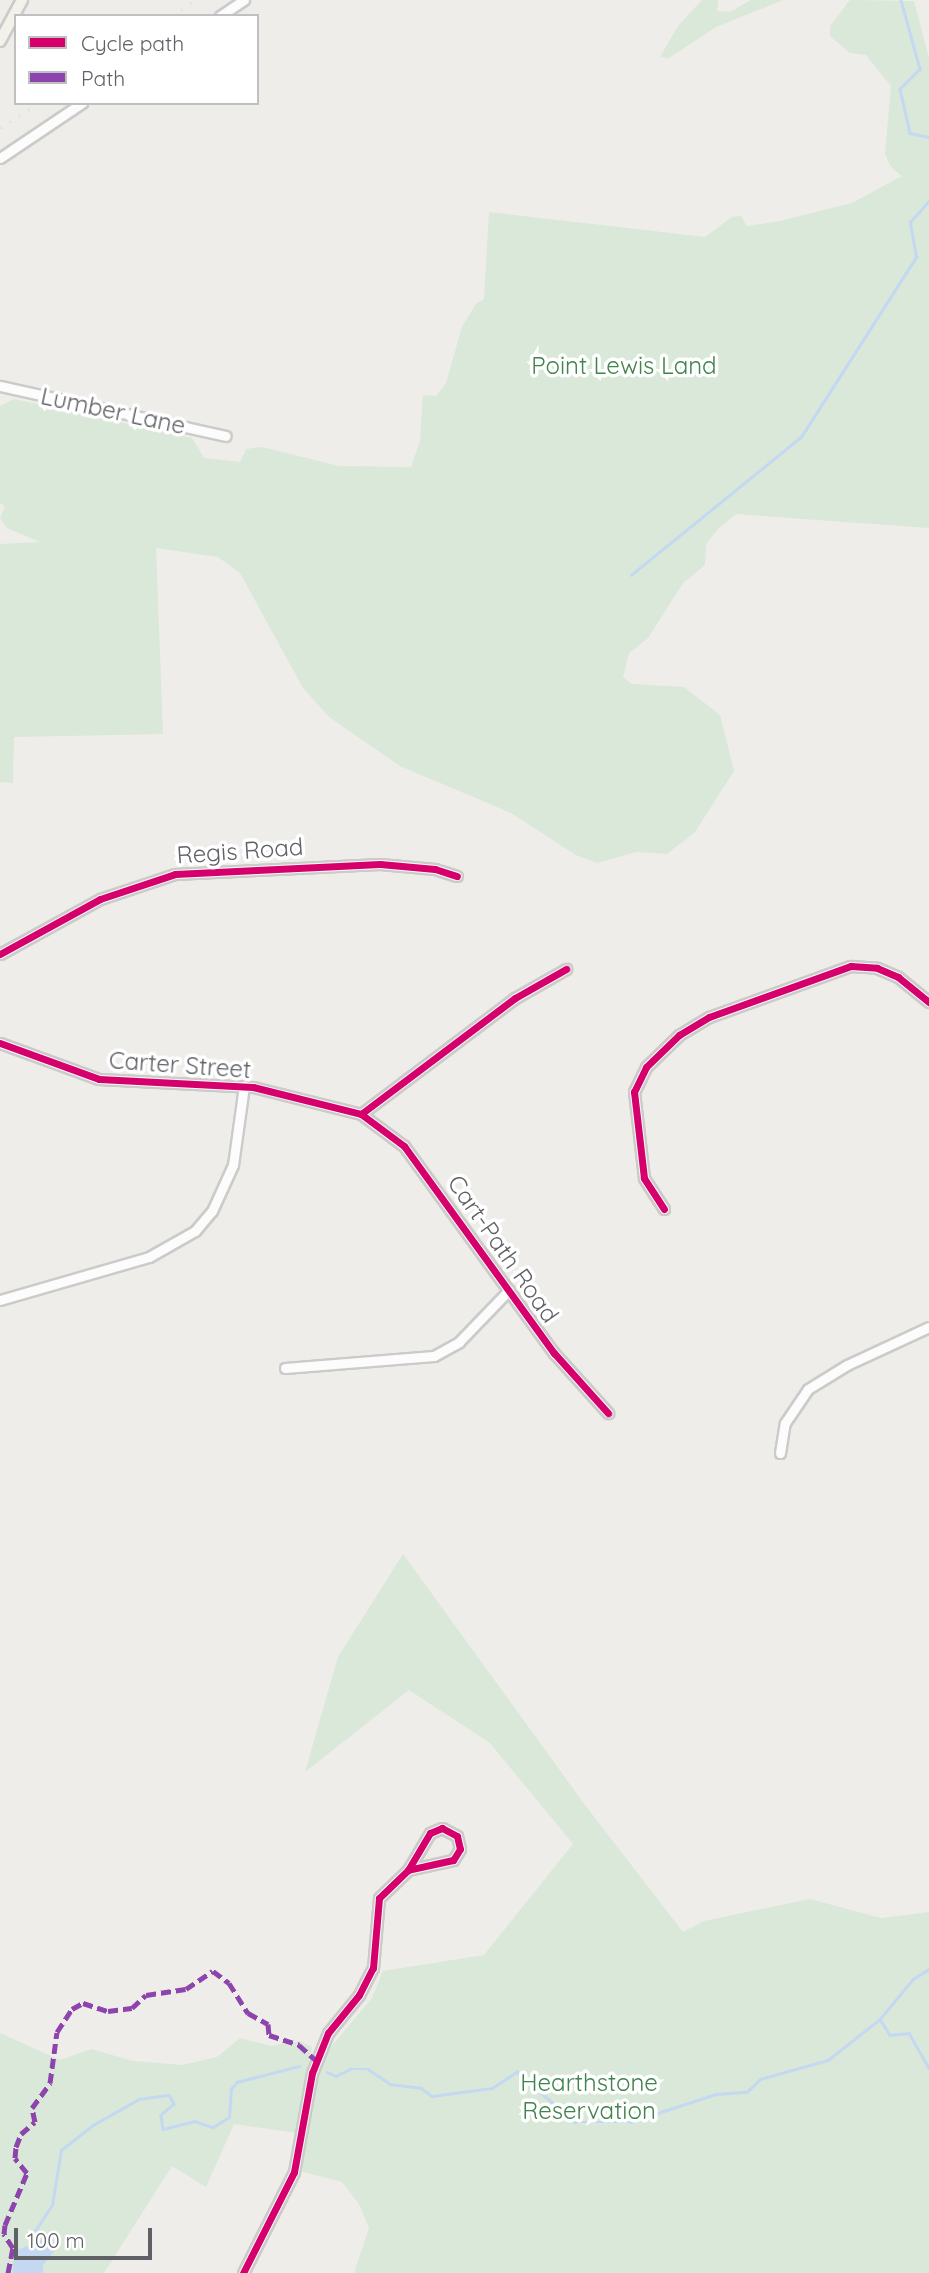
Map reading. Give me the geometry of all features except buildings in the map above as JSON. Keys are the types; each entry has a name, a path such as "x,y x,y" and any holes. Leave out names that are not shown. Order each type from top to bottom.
{"main road":[{"path":"0,41 14,15"}],"street":[{"path":"223,14 244,0"},
{"path":"0,158 79,105"},
{"name":"Lumber Lane","path":"0,386 226,436"},
{"name":"Regis Road","path":"0,954 111,894 174,874 380,864 435,869 457,876"},
{"path":"664,1209 644,1178 634,1092 646,1067 679,1035 709,1017 850,967 877,968 898,976 929,1002"},
{"path":"361,1114 515,998 566,969"},
{"name":"Carter Street","path":"0,1043 108,1081 244,1086 361,1114"},
{"path":"0,1300 149,1257 195,1231 212,1211 233,1165 244,1086"},
{"name":"Cart-Path Road","path":"361,1114 404,1146 554,1353 608,1413"},
{"path":"285,1368 434,1356 459,1342 509,1290"},
{"path":"780,1453 785,1423 807,1389 847,1365 929,1327"},
{"path":"243,2273 294,2172 312,2073 328,2033 359,1995 373,1968 379,1898 408,1870 432,1831 446,1829 457,1836 460,1849 453,1860 408,1870"}],"green space":[{"path":"702,0 718,0 717,11 730,12 751,0 783,0 716,27 669,58 660,57 678,26"},
{"name":"Point Lewis Land","path":"850,0 914,1 929,58 929,528 736,514 717,530 706,544 705,565 683,583 648,638 629,653 623,677 632,684 684,687 720,715 734,771 695,832 667,854 636,852 597,863 576,855 511,813 400,766 329,717 303,688 240,573 218,557 156,548 163,734 14,737 13,783 0,782 0,544 40,542 7,528 0,518 5,507 0,503 0,406 14,399 192,438 204,458 240,462 246,449 262,447 339,466 411,467 420,441 423,395 436,396 446,383 462,327 476,304 484,299 489,212 705,237 732,217 741,216 747,226 780,221 852,203 902,176 891,167 885,154 891,86 866,55 850,53 830,36 830,26"},
{"name":"Hearthstone Reservation","path":"403,1554 585,1805 683,1932 704,1921 810,1899 881,1918 929,1912 929,2273 354,2273 369,2228 359,2204 342,2182 303,2172 301,2163 321,2059 372,1998 383,1971 484,1955 573,1844 490,1743 409,1690 305,1772 338,1657"},
{"path":"0,2033 60,2060 91,2049 133,2061 182,2065 217,2057 240,2038 271,2046 300,2041 312,2047 297,2133 234,2124 206,2187 172,2166 104,2273 0,2273"}],"water":[{"path":"50,2236 58,2247 43,2265 43,2273 12,2273 15,2251"}],"waterway":[{"path":"901,0 920,69 900,89 910,133 929,137"},
{"path":"631,575 801,437 916,257 910,222 929,201"},
{"path":"327,2072 336,2076 350,2069 368,2069 390,2084 421,2088 432,2096 492,2088 517,2072 575,2122 630,2122 716,2094 747,2092 760,2079 828,2060 880,2019 913,1979 929,1969"},
{"path":"880,2019 890,2035 909,2033 929,2068"},
{"path":"38,2239 35,2231 52,2205 61,2150 93,2125 139,2099 169,2095 174,2104 161,2115 163,2129 194,2121 213,2127 229,2117 231,2089 237,2082 299,2066"}],"railway":[{"path":"175,14 196,0"},
{"path":"0,128 35,105"}],"marked path":[{"path":"8,2273 13,2248 4,2234 5,2225 27,2173 15,2158 16,2147 21,2134 35,2122 32,2108 50,2083 57,2032 72,2009 83,2003 108,2011 132,2008 146,1995 186,1989 213,1971 229,1983 248,2013 268,2024 269,2035 299,2045 317,2061"}],"cycle path":[{"path":"0,954 100,899 175,874 380,864 435,869 457,876"},
{"path":"664,1209 644,1178 634,1092 646,1067 679,1035 709,1017 851,966 877,968 898,977 929,1002"},
{"path":"0,1043 99,1079 253,1087 361,1114 515,998 566,969"},
{"path":"361,1114 404,1146 554,1353 608,1413"},
{"path":"243,2273 294,2172 312,2073 328,2033 359,1995 373,1968 379,1898 408,1870 430,1833 442,1828 457,1836 460,1849 453,1860 408,1870"}]}
